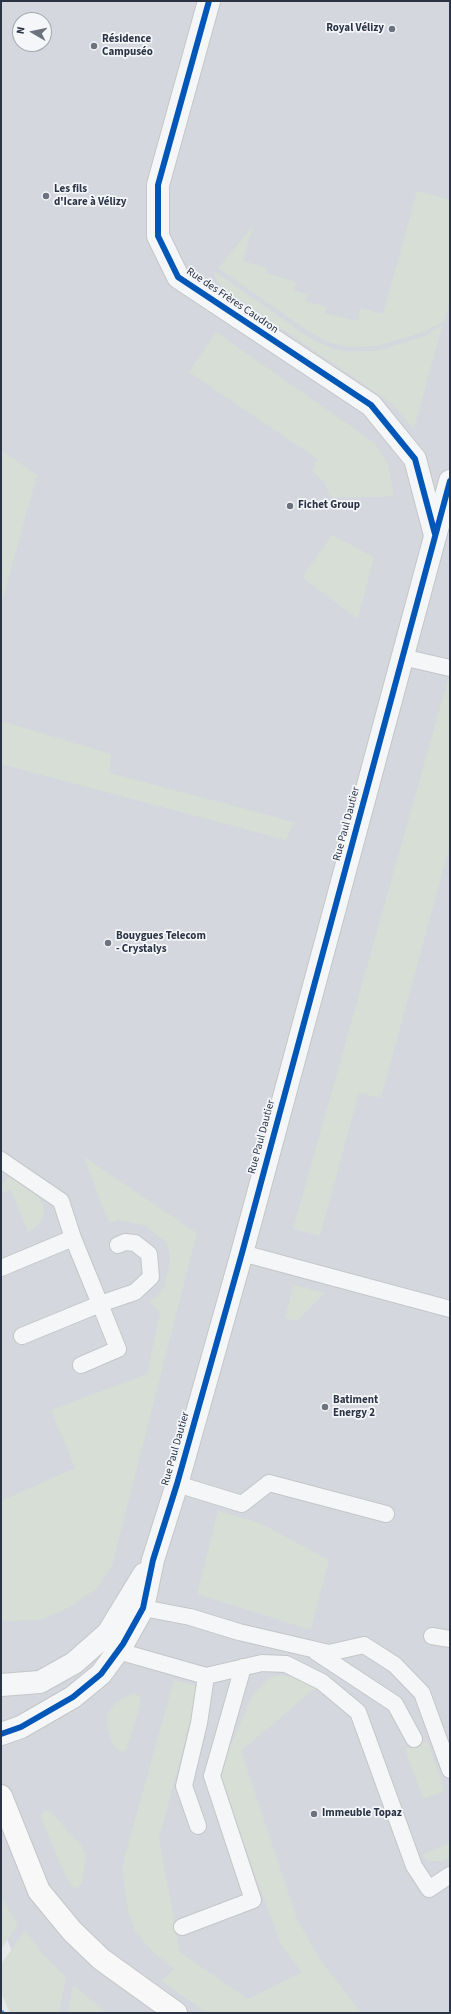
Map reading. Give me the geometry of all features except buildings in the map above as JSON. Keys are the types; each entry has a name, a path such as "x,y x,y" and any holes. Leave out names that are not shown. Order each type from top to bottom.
{"main road":[{"path":"1,1796 39,1891 72,1931 101,1959 176,2013"}],"street":[{"name":"Rue des Frères Caudron","path":"209,1 158,185 158,236 178,277 371,405 415,459 435,535"},
{"name":"Rue Paul Dautier","path":"1,1734 21,1727 73,1697 101,1674 118,1651 143,1608 153,1560 177,1484 242,1253 450,481"},
{"name":"Rue Paul Dautier","path":"1,1685 40,1682 74,1663 108,1633 153,1560"}],"lane":[{"path":"402,657 450,668"},
{"path":"1,1160 61,1201 73,1238 118,1349 81,1365"},
{"path":"1,1268 73,1238"},
{"path":"22,1336 100,1304 135,1292 151,1277 149,1254 135,1243 126,1242 118,1245"},
{"path":"242,1253 450,1309"},
{"path":"177,1484 242,1504 269,1483 386,1514"},
{"path":"143,1608 190,1618 239,1632 329,1653 364,1645 394,1665 422,1693 450,1770"},
{"path":"432,1636 450,1640"},
{"path":"313,1649 395,1704 414,1739"},
{"path":"118,1651 206,1676 262,1663 286,1664 322,1682 358,1712 414,1866 429,1889 450,1875"},
{"path":"182,1928 253,1900 212,1776 243,1667"},
{"path":"198,1826 184,1786 199,1723 206,1676"}],"shaded area":[{"path":"1,1 450,1 450,2013 37,2013 1,1924"},
{"path":"417,191 450,200 450,301 444,322 421,333 377,346 348,347 328,342 308,331 218,268 253,226 243,261 267,268 266,273 296,282 294,291 308,294 305,301 327,307 325,313 358,321 360,308 383,314"},
{"path":"213,270 307,336 333,349 346,351 376,351 423,337 443,324 414,429 392,404 384,398 222,288 218,283"},
{"path":"216,332 375,443 388,465 394,495 385,497 330,497 325,483 312,471 317,459 189,372"},
{"path":"1,450 37,475 1,606"},
{"path":"332,535 374,557 358,619 302,577"},
{"path":"448,679 450,679 450,845 381,1098 359,1093 320,1236 293,1229"},
{"path":"1,721 111,754 110,773 294,822 286,840 1,764"},
{"path":"83,1156 197,1233 112,1566 96,1589 70,1607 40,1620 6,1621 1,1620 1,1501 75,1468 51,1410 147,1374 160,1313 149,1301 155,1298 163,1289 168,1271 170,1257 167,1243 146,1226 119,1220 109,1223"},
{"path":"9,1176 34,1192 43,1204 44,1213 42,1221 28,1232 11,1190 1,1193 1,1186"},
{"path":"293,1285 325,1293 297,1321 285,1318"},
{"path":"218,1511 260,1523 329,1560 311,1630 197,1594"},
{"path":"278,1675 294,1677 317,1687 241,1751 297,1919 321,1961 362,2013 207,2013 161,1981 174,1969 153,1952 135,1932 128,1911 122,1870 174,1680 194,1685 197,1690 197,1696 159,1839 180,1952 248,1999 302,1972 281,1945 218,1775 252,1696 268,1679"},
{"path":"133,1693 140,1696 140,1706 126,1750 122,1752 112,1743 107,1726 107,1714 116,1702"},
{"path":"427,1741 445,1791 423,1799 405,1749"},
{"path":"44,1810 51,1812 83,1847 86,1857 82,1882 78,1888 73,1887 66,1877 42,1820 41,1815"},
{"path":"450,1843 450,1858 442,1861 428,1861 422,1855"},
{"path":"1,1897 18,1925 1,1949"},
{"path":"25,1931 43,1954 66,1977 59,2013 10,2013 1,1993 1,1964"},
{"path":"73,1985 107,2013 68,2013"}],"cycle path":[{"path":"209,1 158,185 158,236 178,277 371,405 415,459 435,534"},
{"path":"1,1734 21,1727 73,1697 101,1674 123,1644 143,1608 153,1560 177,1484 242,1253 450,481"}],"place":[{"name":"Royal Vélizy","path":"392,29"},
{"name":"Résidence Campuséo","path":"94,46"},
{"name":"Les fils d'Icare à Vélizy","path":"46,196"},
{"name":"Fichet Group","path":"290,506"},
{"name":"Bouygues Telecom - Crystalys","path":"108,943"},
{"name":"Batiment Energy 2","path":"325,1407"},
{"name":"Immeuble Topaz","path":"314,1814"}]}
